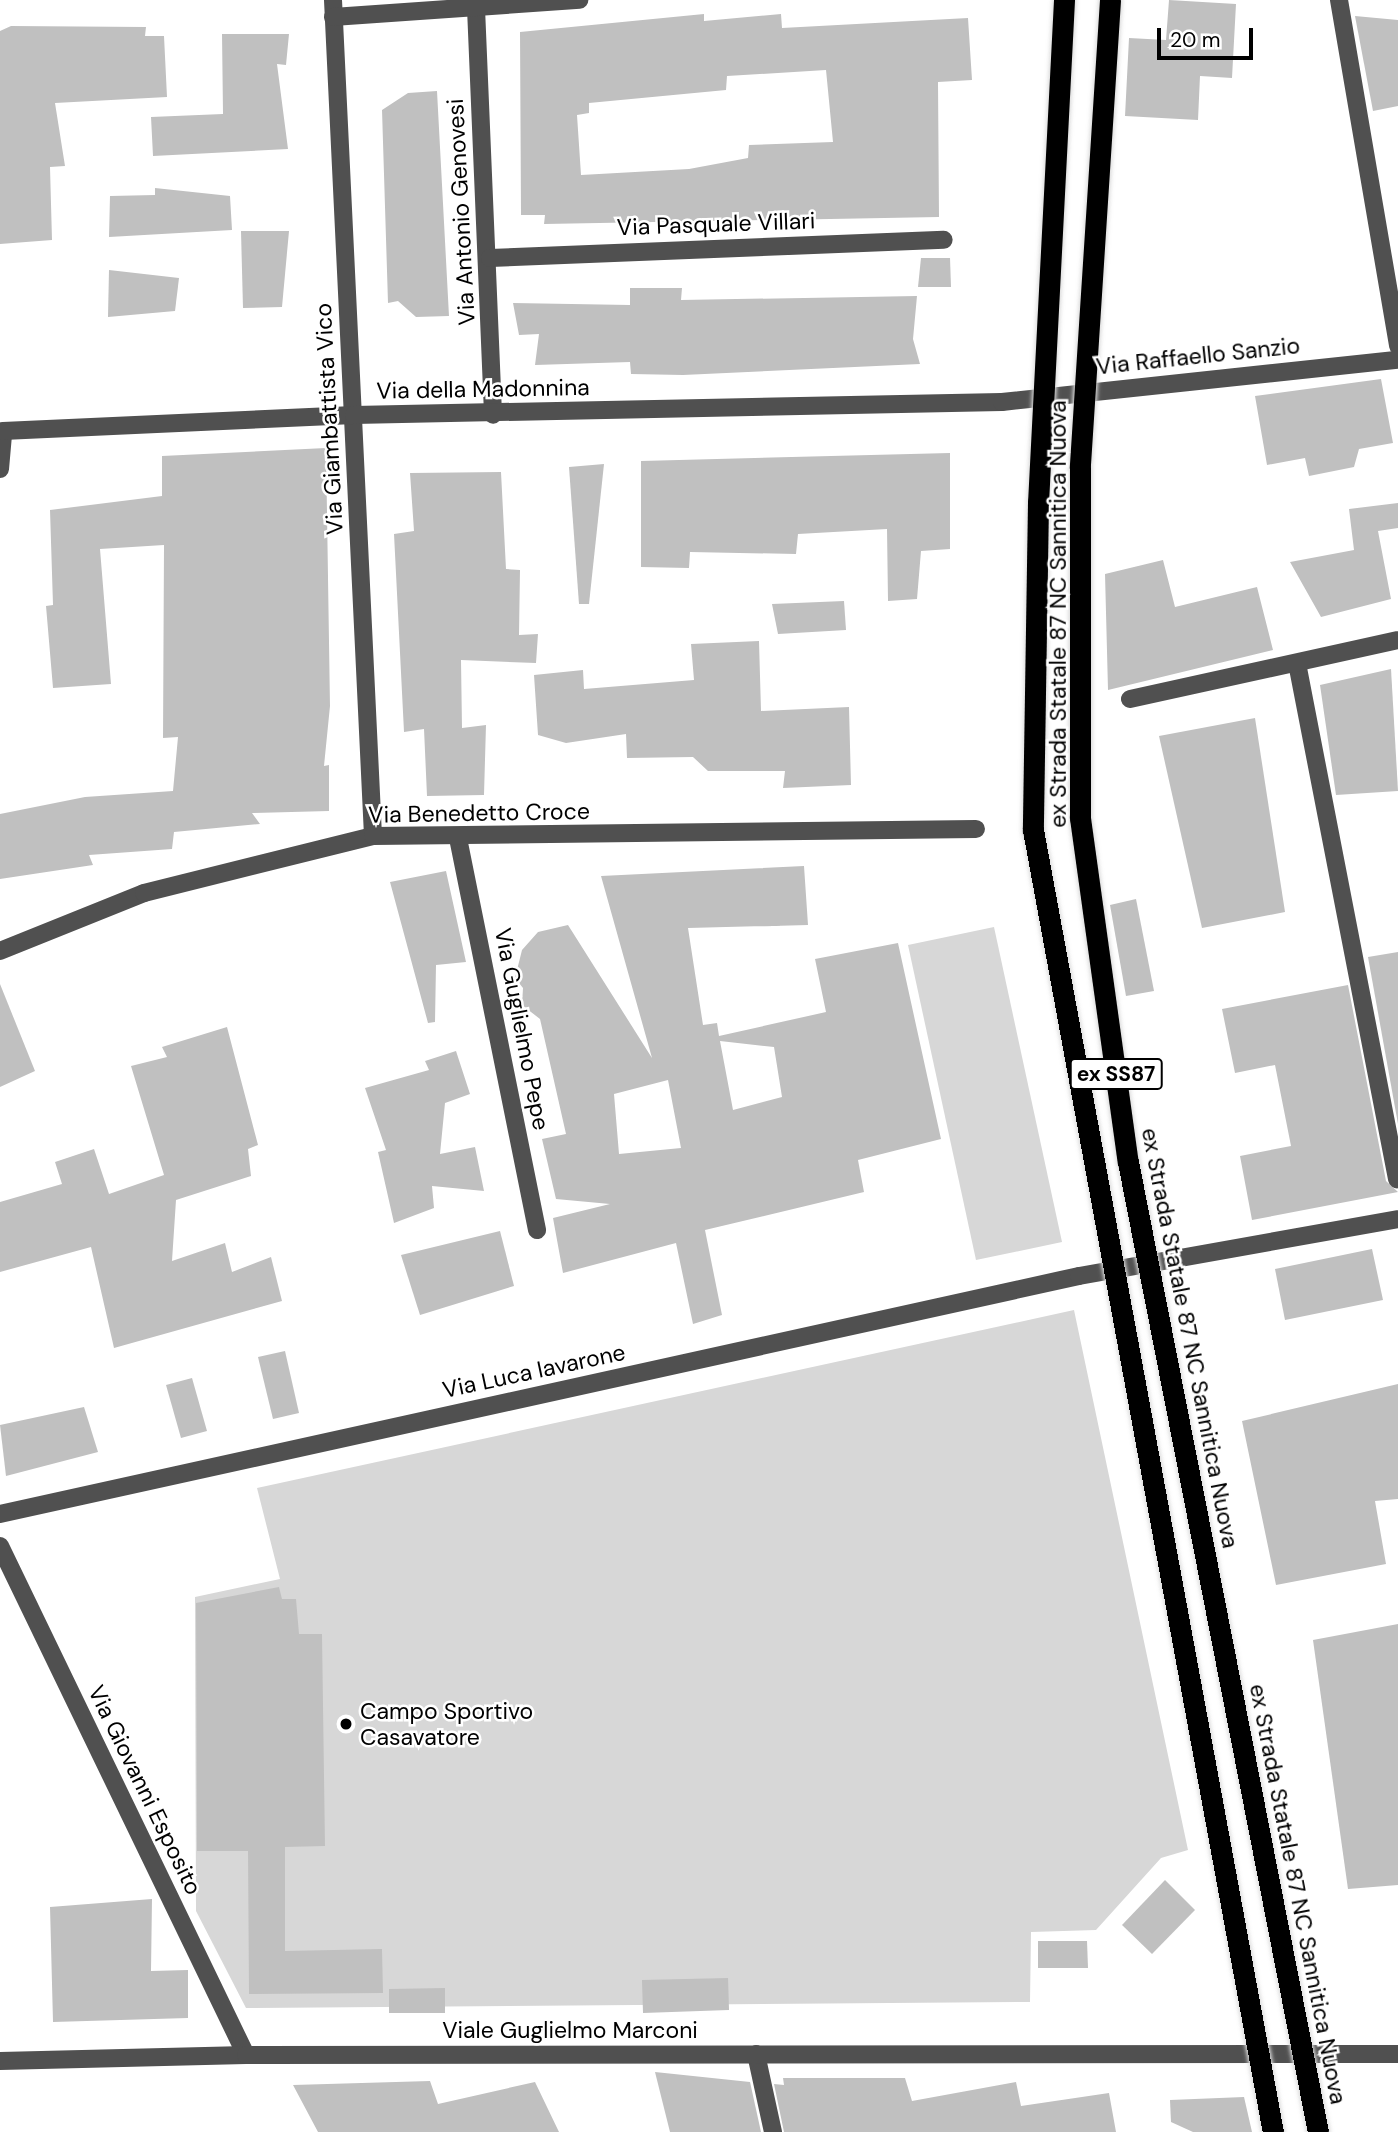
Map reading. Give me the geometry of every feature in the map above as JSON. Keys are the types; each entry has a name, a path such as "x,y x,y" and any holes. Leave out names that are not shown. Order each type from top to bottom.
{"highway":[{"name":"ex Strada Statale 87 NC Sannitica Nuova","path":"1064,0 1038,502 1033,830 1273,2132"},
{"name":"ex Strada Statale 87 NC Sannitica Nuova","path":"1110,0 1080,468 1080,818 1128,1162 1318,2132"}],"street":[{"path":"333,8 476,8 579,0"},
{"path":"1339,0 1398,346"},
{"name":"Via Giambattista Vico","path":"333,8 373,836"},
{"name":"Via Antonio Genovesi","path":"476,8 490,258 494,415"},
{"name":"Via Pasquale Villari","path":"490,258 944,240"},
{"name":"Via Raffaello Sanzio","path":"1002,402 1398,360"},
{"name":"Via della Madonnina","path":"0,469 1,431 354,415 494,415 1002,402"},
{"path":"1130,699 1398,640"},
{"path":"1297,663 1397,1179"},
{"name":"Via Benedetto Croce","path":"0,951 144,894 373,836 458,838 976,829"},
{"name":"Via Guglielmo Pepe","path":"458,838 537,1230"},
{"name":"Via Luca Iavarone","path":"0,1514 1079,1276 1398,1219"},
{"name":"Via Giovanni Esposito","path":"0,1546 246,2055"},
{"path":"756,2054 773,2132"},
{"name":"Viale Guglielmo Marconi","path":"0,2061 246,2055 1398,2054"}],"shaded area":[{"path":"994,927 1062,1242 976,1260 908,945"},
{"name":"Campo Sportivo Casavatore","path":"1074,1310 1188,1850 1161,1858 1096,1930 1031,1932 1030,2002 246,2008 196,1911 195,1597 280,1579 257,1488"}],"building":[{"path":"1169,0 1236,4 1232,78 1200,76 1198,120 1125,116 1129,38 1166,40"},
{"path":"704,14 704,21 781,14 782,28 968,18 972,80 938,82 939,217 544,224 545,215 521,215 520,32","holes":["826,70 833,142 749,145 748,158 689,169 581,175 577,115 589,113 589,103 726,90 727,76"]},
{"path":"1355,16 1398,20 1398,106 1373,111"},
{"path":"11,26 146,27 145,36 164,36 167,97 55,103 65,166 50,167 52,240 0,244 0,31"},
{"path":"222,34 289,34 286,65 277,64 288,149 153,156 151,117 223,114"},
{"path":"437,91 449,316 416,317 398,301 388,303 382,110 408,93"},
{"path":"155,188 230,196 232,230 109,237 110,196 155,195"},
{"path":"241,231 289,231 282,307 243,308"},
{"path":"921,258 950,258 951,287 918,287"},
{"path":"109,270 179,278 175,311 108,317"},
{"path":"630,288 682,288 681,300 917,296 913,339 920,364 683,375 631,374 630,362 535,365 539,334 519,335 513,303 630,305"},
{"path":"1381,379 1393,443 1359,449 1354,467 1309,476 1305,458 1267,465 1255,396"},
{"path":"326,448 330,706 324,766 329,765 329,811 252,813 260,824 174,832 172,849 89,855 93,865 0,879 0,814 85,797 173,791 178,737 163,738 164,545 100,549 111,684 53,688 46,606 53,605 50,510 162,496 162,456"},
{"path":"950,453 950,549 921,551 917,599 888,601 887,529 798,534 796,554 690,552 689,568 641,567 641,461"},
{"path":"604,464 589,604 579,604 569,467"},
{"path":"501,472 506,569 520,570 519,635 538,634 536,663 461,660 462,728 486,725 484,795 427,796 424,729 404,732 394,534 414,531 410,473"},
{"path":"1398,503 1398,528 1378,531 1391,599 1321,617 1290,562 1354,550 1349,509"},
{"path":"1163,560 1175,607 1257,587 1273,650 1108,690 1105,574"},
{"path":"844,601 846,630 778,634 772,604"},
{"path":"759,641 761,711 849,707 851,785 783,788 785,771 708,771 693,757 627,758 626,734 566,743 538,735 534,675 583,670 584,689 694,680 691,644"},
{"path":"1391,669 1398,791 1336,795 1320,685"},
{"path":"1255,718 1285,912 1202,928 1159,736"},
{"path":"804,866 808,925 688,928 703,1025 717,1023 719,1036 826,1012 815,959 898,943 941,1139 858,1160 864,1192 705,1230 722,1315 693,1324 676,1243 563,1273 553,1218 610,1204 556,1199 542,1139 566,1134 540,1019 522,1005 523,988 515,978 522,950 538,932 568,925 652,1058 601,876","holes":["720,1041 774,1047 782,1097 733,1110","668,1080 681,1148 619,1154 614,1094"]},
{"path":"446,871 466,962 436,965 435,1022 428,1023 390,882"},
{"path":"1136,899 1154,991 1126,996 1110,905"},
{"path":"1398,952 1398,1124 1368,957"},
{"path":"0,984 35,1071 0,1087"},
{"path":"1348,985 1386,1181 1398,1192 1252,1220 1240,1156 1291,1146 1275,1065 1235,1073 1222,1009"},
{"path":"227,1027 258,1145 248,1149 251,1176 176,1200 172,1261 225,1243 232,1272 271,1257 282,1301 114,1348 91,1247 0,1272 0,1202 62,1184 55,1162 94,1149 109,1194 164,1175 131,1066 167,1057 162,1047"},
{"path":"456,1051 470,1094 445,1103 440,1154 475,1147 484,1191 432,1186 434,1208 394,1223 378,1152 386,1150 365,1088 429,1070 425,1061"},
{"path":"500,1231 514,1286 420,1315 401,1255"},
{"path":"1372,1249 1383,1300 1285,1320 1275,1269"},
{"path":"285,1351 299,1413 273,1419 258,1357"},
{"path":"192,1378 207,1431 181,1438 166,1385"},
{"path":"1398,1384 1398,1499 1375,1501 1386,1564 1276,1585 1242,1421"},
{"path":"84,1407 98,1452 6,1476 0,1425"},
{"path":"279,1587 282,1599 296,1599 299,1634 322,1634 325,1846 285,1847 285,1951 382,1949 383,1993 249,1994 248,1851 197,1851 196,1603"},
{"path":"1398,1624 1398,1885 1348,1889 1313,1640"},
{"path":"1165,1880 1195,1910 1152,1954 1122,1925"},
{"path":"152,1899 151,1971 188,1970 188,2018 53,2022 50,1907"},
{"path":"1038,1941 1087,1941 1088,1968 1038,1968"},
{"path":"728,1978 729,2010 643,2013 642,1980"},
{"path":"445,1988 445,2013 389,2013 389,1989"},
{"path":"655,2072 750,2082 761,2132 670,2132"},
{"path":"783,2078 905,2078 912,2101 1016,2082 1021,2106 1109,2093 1116,2132 784,2132 774,2084 784,2085"},
{"path":"430,2081 438,2104 535,2082 559,2132 318,2132 293,2085"},
{"path":"1244,2097 1252,2132 1193,2132 1171,2122 1170,2100"}],"place":[{"name":"Campo Sportivo Casavatore","path":"346,1724"}]}
